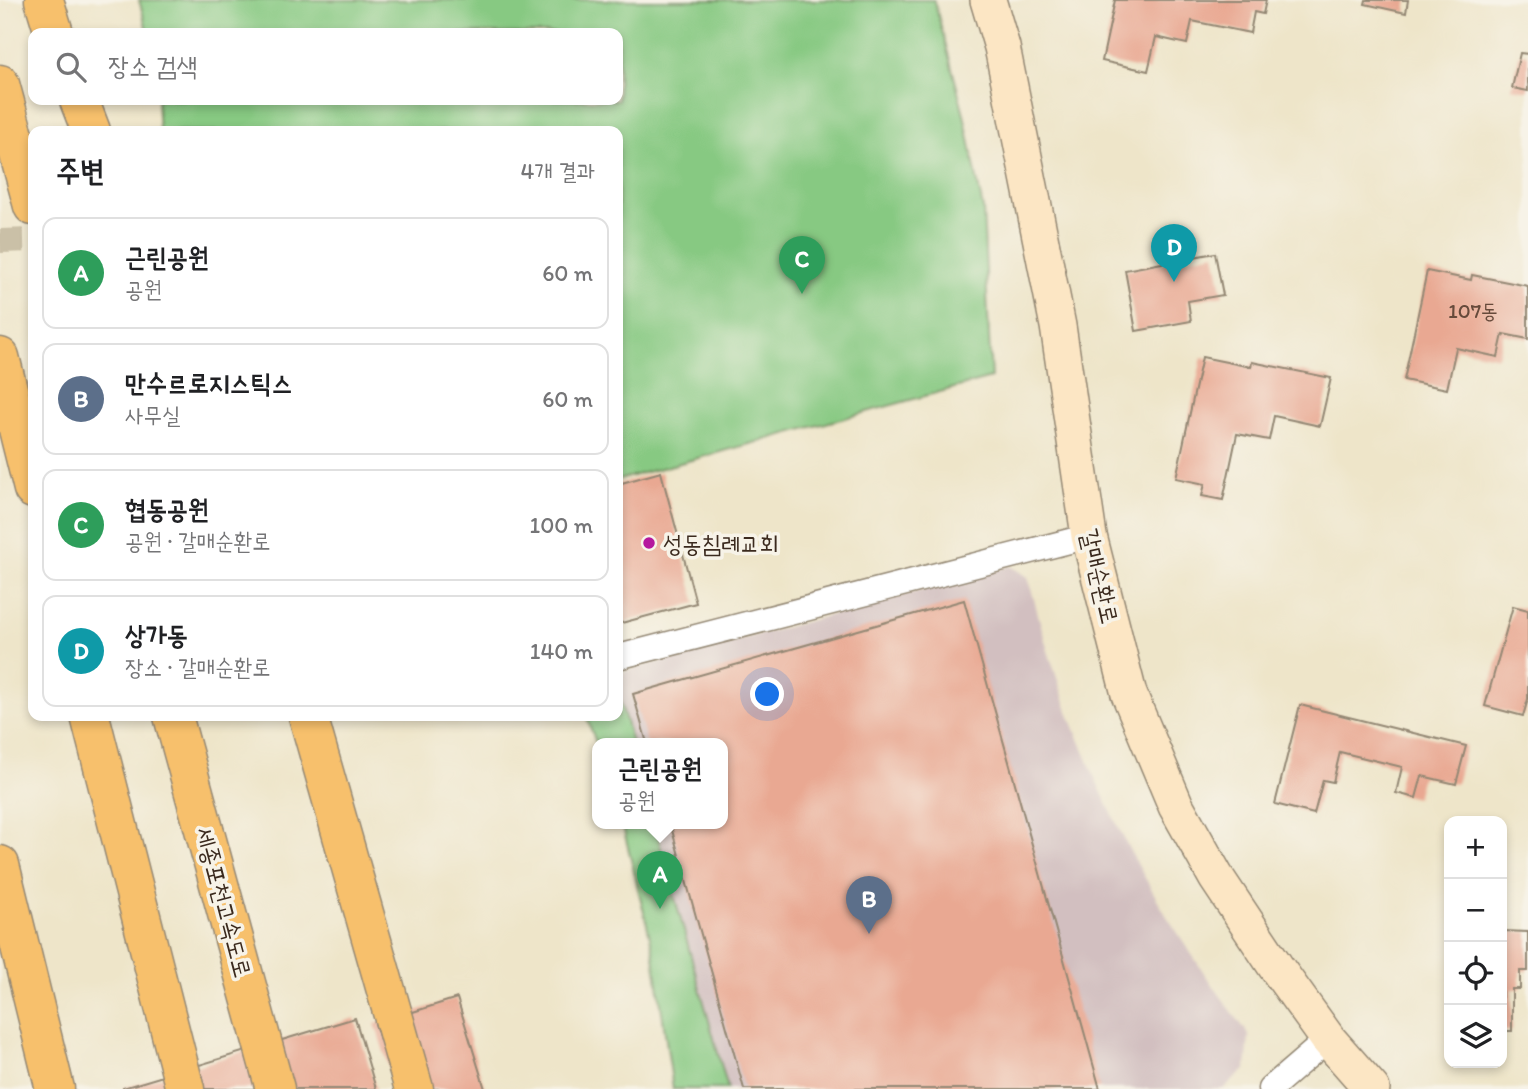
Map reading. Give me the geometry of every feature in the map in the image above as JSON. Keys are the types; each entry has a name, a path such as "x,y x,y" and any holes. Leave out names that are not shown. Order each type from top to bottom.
{"highway":[{"path":"44,0 52,28"},
{"path":"0,84 28,188"},
{"path":"81,105 89,126"},
{"path":"0,357 28,469"},
{"path":"91,721 185,1089"},
{"name":"세종포천고속도로","path":"174,721 275,1089"},
{"path":"310,721 414,1089"},
{"path":"0,865 55,1089"}],"street":[{"name":"갈매순환로","path":"988,0 1002,47 1058,326 1089,536 1129,694 1176,806 1216,877 1328,1039 1372,1089"},
{"path":"623,656 1089,536"},
{"path":"1270,1089 1328,1039"}],"shaded area":[{"path":"1010,566 1028,577 1047,648 1070,717 1098,785 1130,851 1166,915 1249,1035 1246,1069 1223,1089 728,1089 656,829 728,829 728,738 631,738 623,711 623,672"}],"green space":[{"path":"139,0 934,0 964,114 983,209 991,378 623,479 623,126 159,126 157,105 623,105 623,28 147,28"},
{"path":"623,711 631,738 594,738 588,721 623,721"},
{"path":"623,829 656,829 728,1089 673,1089 653,949"}],"building":[{"path":"1115,0 1266,0 1263,14 1254,12 1250,33 1192,21 1187,44 1156,37 1148,71 1102,61"},
{"path":"1366,0 1408,0 1406,13 1365,4"},
{"path":"1520,53 1528,54 1528,91 1512,88"},
{"path":"1215,253 1223,295 1188,301 1191,321 1136,331 1125,270"},
{"path":"1427,271 1471,280 1472,275 1528,286 1528,339 1503,334 1498,357 1456,348 1447,389 1404,380"},
{"path":"1202,357 1251,367 1252,362 1331,378 1320,426 1274,416 1269,440 1237,434 1223,500 1202,496 1205,484 1176,478"},
{"name":"성동침례교회","path":"661,472 696,603 623,623 623,483"},
{"path":"964,600 1100,1089 744,1089 672,829 728,829 728,738 646,738 633,694"},
{"path":"1513,606 1528,610 1528,699 1523,716 1485,706"},
{"path":"1300,705 1466,746 1456,784 1422,776 1416,798 1396,793 1402,767 1340,752 1333,782 1323,780 1314,814 1275,804"},
{"path":"1507,931 1528,932 1528,971 1520,971 1520,989 1512,989 1512,1031 1507,1031"},
{"path":"457,998 485,1089 396,1089 375,1024"},
{"path":"355,1018 376,1089 123,1089 123,1088"}],"tunnel":[{"path":"0,241 28,240"}],"place":[{"name":"상가동","path":"1174,282"},
{"name":"협동공원","path":"802,294"},
{"name":"성동침례교회","path":"649,543"},
{"name":"근린공원","path":"660,909"},
{"name":"만수르로지스틱스","path":"869,934"}]}
